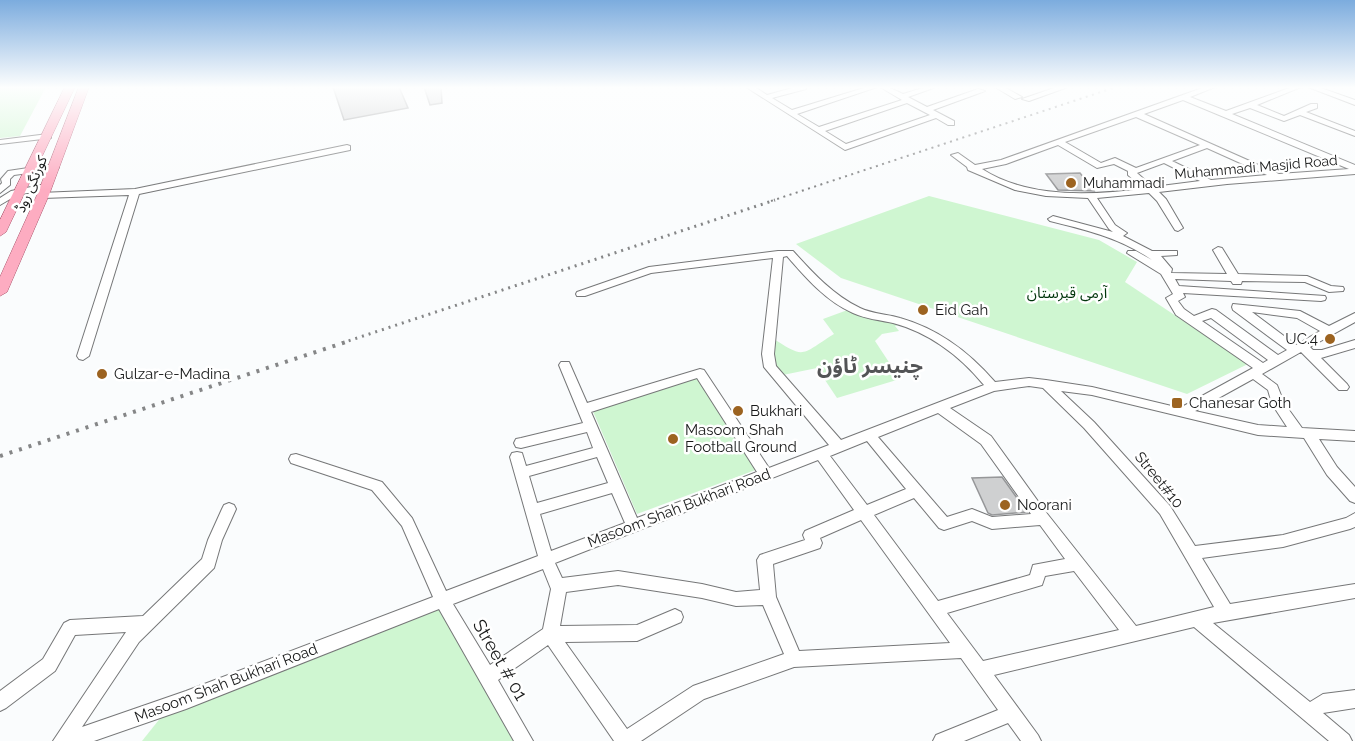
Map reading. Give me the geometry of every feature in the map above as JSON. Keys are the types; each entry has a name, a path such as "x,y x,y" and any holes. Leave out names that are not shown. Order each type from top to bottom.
{"main road":[{"name":"کورنگی روڈ","path":"0,232 54,122"},
{"name":"کورنگی روڈ","path":"0,292 45,191 71,122"}],"street":[{"path":"806,122 845,147 918,122"},
{"path":"819,130 843,122"},
{"path":"971,168 1003,162 1117,122"},
{"path":"1154,122 1277,177"},
{"path":"1243,122 1355,170"},
{"path":"1323,122 1355,134"},
{"path":"0,142 48,136"},
{"path":"1060,143 1100,166 1115,161 1135,171"},
{"path":"1178,228 1165,204 1131,173 1208,145"},
{"path":"0,202 20,192 135,192 347,148"},
{"name":"Muhammadi Masjid Road","path":"955,155 971,168 1009,187 1067,197 1355,170"},
{"path":"1167,161 1210,183"},
{"path":"0,190 7,183 5,179 11,173 55,167"},
{"path":"83,356 135,192"},
{"path":"1091,196 1112,226 1126,236 1118,240"},
{"path":"1053,219 1111,233 1118,240 1156,256 1168,270 1166,274"},
{"path":"1218,250 1252,309"},
{"path":"581,294 649,270 789,253 821,288 861,312 898,320 940,339 959,352 992,387"},
{"path":"1132,253 1166,274 1180,297 1171,298 1180,312 1257,371 1273,388 1278,404 1355,496"},
{"path":"1156,256 1154,253 1173,253"},
{"path":"778,254 768,354 771,368 839,447"},
{"path":"1166,274 1307,279 1329,289 1340,289"},
{"path":"1175,289 1321,298"},
{"path":"1329,331 1300,315 1237,308 1302,350 1343,387"},
{"path":"1192,321 1212,313 1277,360"},
{"path":"1181,413 1277,360 1302,350 1329,331 1355,317"},
{"path":"1302,350 1322,354 1355,344"},
{"path":"565,365 633,526"},
{"path":"584,409 700,373 766,475"},
{"name":"Masoom Shah Bukhari Road","path":"68,741 186,700 992,387 1029,382 1046,384 1092,391 1258,430 1355,436"},
{"name":"Street#10","path":"1046,384 1089,425 1165,510 1226,612"},
{"path":"939,408 986,440 1043,519 1133,635"},
{"path":"591,426 519,450 521,473 546,559 558,586 550,634 625,741 699,692 794,659 966,650"},
{"path":"869,435 944,524 972,515 992,523 1043,519"},
{"path":"521,473 602,451"},
{"path":"821,454 1032,741"},
{"name":"Street # 01","path":"296,459 377,486 407,522 442,599 524,741"},
{"path":"532,511 616,486"},
{"path":"794,659 768,597 765,560 815,543 810,535 916,491"},
{"path":"62,741 133,636 208,563 215,540 229,509"},
{"path":"1191,553 1282,540 1350,524 1355,519"},
{"path":"936,609 1037,580 1038,570 1078,562"},
{"path":"558,586 618,578 702,591 736,599 768,597"},
{"path":"981,670 1226,612 1355,591"},
{"path":"487,677 550,634 637,633 675,617"},
{"path":"1198,620 1343,741"},
{"path":"0,702 49,665 70,628 146,623"},
{"path":"1309,713 1323,703 1355,699"},
{"path":"942,741 1012,713"}],"green space":[{"path":"0,122 28,122 20,136 0,138"},
{"name":"آرمی قبرستان","path":"929,196 1099,240 1137,262 1125,282 1248,364 1187,394 841,278 796,244"},
{"path":"853,308 903,323 895,326 899,331 882,334 875,341 900,379 837,398 817,368 778,376 770,367 771,337 797,352 803,352 834,334 823,319"},
{"name":"Masoom Shah Football Ground","path":"701,375 761,468 637,514 592,409"},
{"path":"442,599 523,741 142,741 170,706"}],"building":[{"name":"Muhammadi","path":"1080,173 1094,191 1058,190 1046,174"},
{"name":"Noorani","path":"1002,477 1027,512 992,515 988,513 972,478"}],"railway":[{"path":"771,201 1011,122"},
{"path":"342,343 775,200"},
{"path":"0,456 346,342"}],"place":[{"name":"Muhammadi","path":"1071,183"},
{"name":"Eid Gah","path":"923,310"},
{"name":"UC.4","path":"1330,339"},
{"name":"Gulzar-e-Madina","path":"102,374"},
{"name":"Chanesar Goth","path":"1177,403"},
{"name":"Bukhari","path":"738,411"},
{"name":"Masoom Shah Football Ground","path":"673,439"},
{"name":"Noorani","path":"1005,505"}],"district":[{"name":"چنیسر ٹاؤن","path":"870,366"}]}
